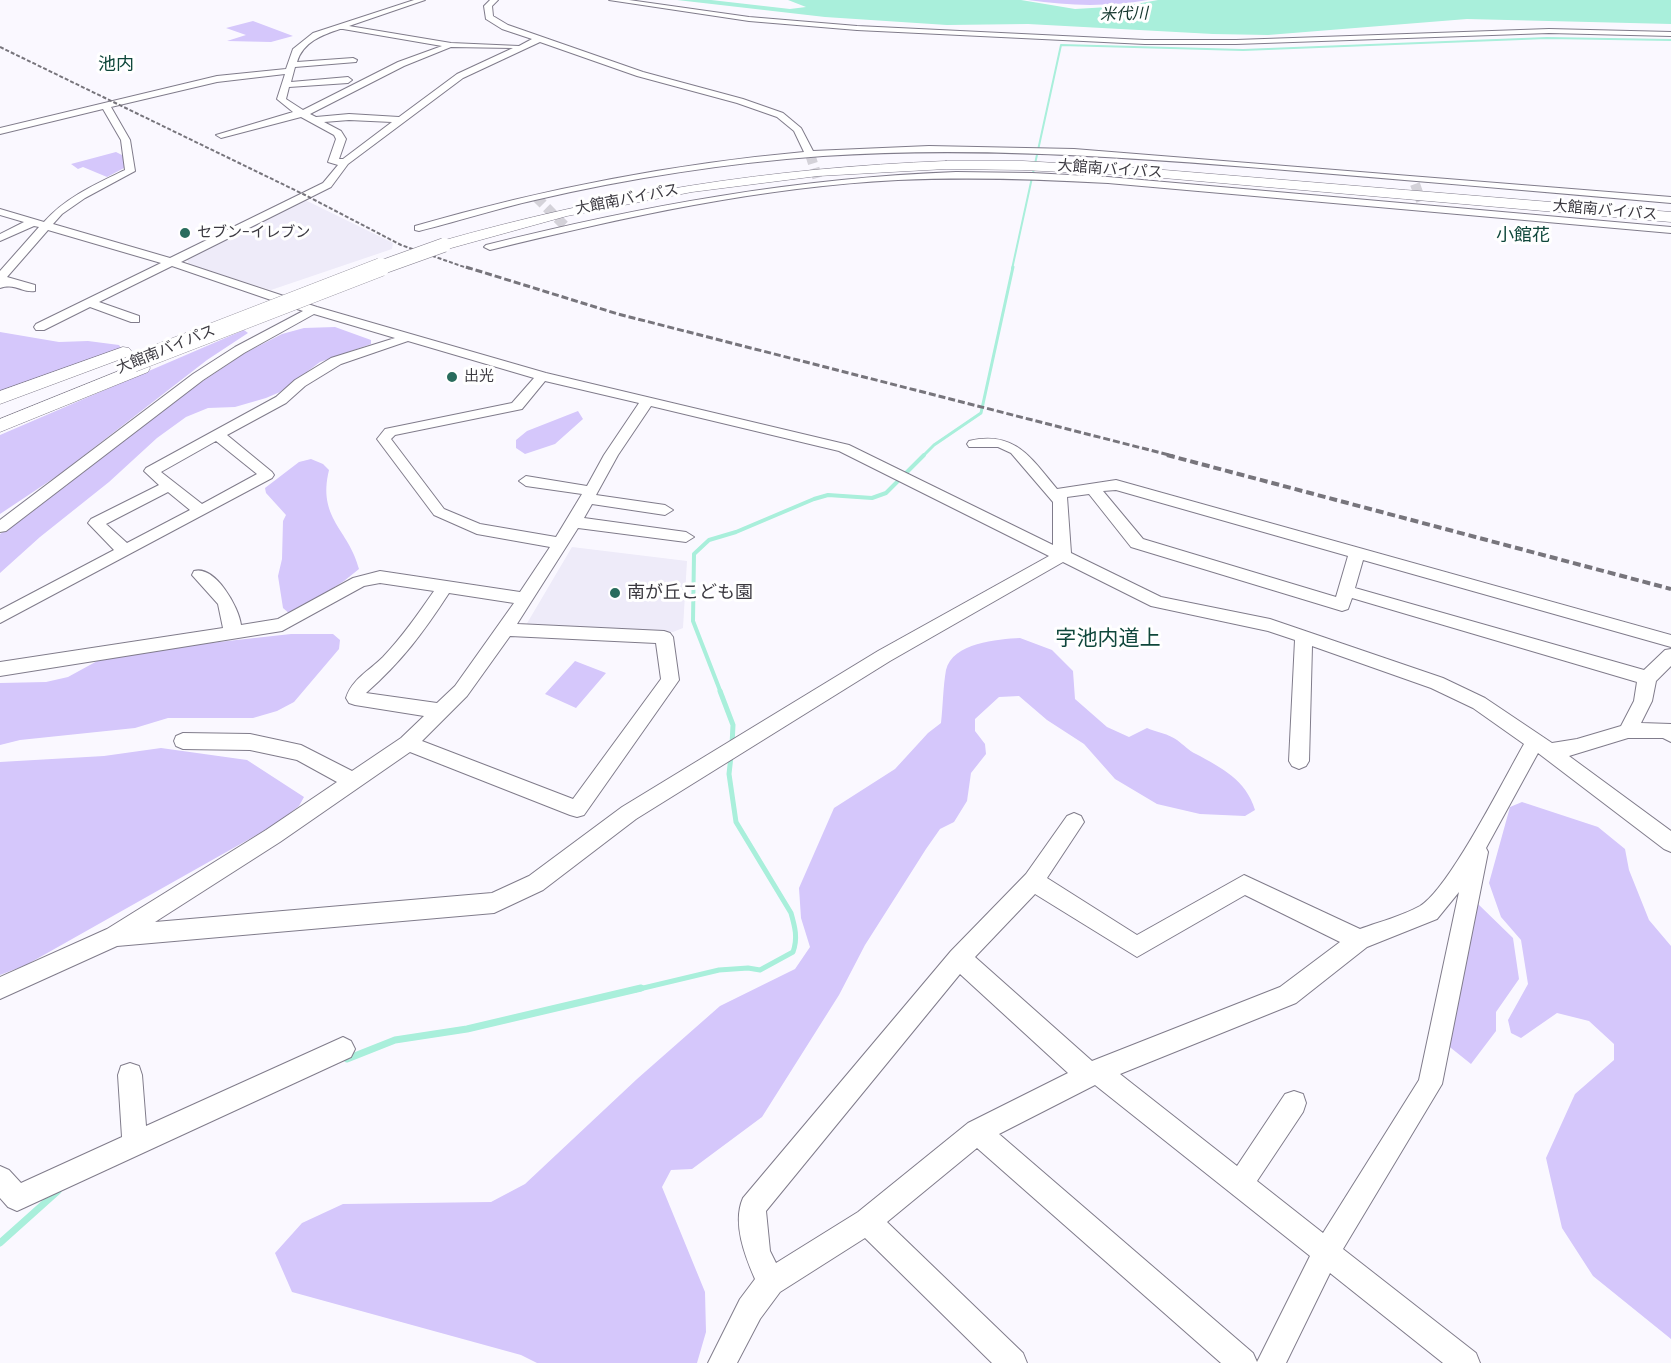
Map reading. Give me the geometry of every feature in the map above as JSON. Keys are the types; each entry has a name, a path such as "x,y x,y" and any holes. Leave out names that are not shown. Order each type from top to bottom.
{"highway":[{"name":"大館南バイパス","path":"0,417 34,399 359,267 441,243 588,207 741,180 872,168 1025,169 1061,164 1671,217"},
{"name":"大館南バイパス","path":"131,360 441,243"},
{"path":"0,398 131,360"},
{"path":"0,426 131,360"},
{"name":"大館南バイパス","path":"0,408 34,399"}],"street":[{"path":"345,162 333,162 341,139 338,133 312,120 281,99 296,51 316,35 421,0"},
{"path":"494,0 488,6 488,12 495,23 640,74 772,112 798,130 810,154"},
{"path":"613,0 749,19 857,28 1145,42 1236,42 1549,31 1671,34"},
{"path":"340,26 451,45 523,46"},
{"path":"40,327 173,263 327,184 345,162 460,76 539,39"},
{"path":"221,135 301,113 401,64 451,45"},
{"path":"0,131 217,79 353,60"},
{"path":"285,85 348,80"},
{"path":"0,278 58,212 81,196 130,171 126,139 120,133 116,117 105,106"},
{"path":"312,120 349,117 401,120"},
{"path":"23,125 38,135"},
{"path":"419,228 513,203 608,182 708,166 810,154 917,148 1116,153 1413,181 1671,200"},
{"path":"490,247 566,227 663,206 753,191 819,183 1025,169 1145,183 1422,204 1671,230"},
{"path":"0,212 173,263 313,310 542,376 844,448 1157,602 1270,625 1437,683 1479,703 1542,746 1671,843"},
{"path":"0,238 33,222"},
{"path":"0,284 8,280 31,288"},
{"path":"90,303 135,319"},
{"path":"0,527 39,500 199,376 264,336 313,310"},
{"path":"201,511 151,471 281,400 300,383 336,360 409,337"},
{"path":"542,376 517,406 390,432 384,440 439,512 477,529 559,543"},
{"path":"0,988 115,936 273,836 408,742 461,691 505,630 590,495 611,455 647,401"},
{"path":"0,617 267,476 216,434"},
{"path":"975,444 1000,443 1016,450 1059,500"},
{"path":"526,481 665,510"},
{"path":"1063,555 1059,493 1116,485 1671,641"},
{"path":"125,551 96,523 168,486"},
{"path":"1093,489 1137,543 1342,605 1358,553"},
{"path":"573,522 686,537"},
{"path":"115,936 494,903 546,877 629,813 884,656 1063,555"},
{"path":"200,574 227,602 233,617 232,634"},
{"path":"0,669 282,625 359,582 380,577 525,599"},
{"path":"441,711 355,698 358,689 388,663 414,633 445,587"},
{"path":"1347,591 1647,678"},
{"path":"408,742 577,809 670,680 664,637 505,630"},
{"path":"1299,761 1304,636"},
{"path":"1628,731 1643,701 1647,678 1671,655"},
{"path":"1542,746 1576,747 1628,731 1668,730 1671,735"},
{"path":"183,741 250,742 301,753 352,781"},
{"path":"722,1363 750,1309 770,1282 867,1221 977,1132 1093,1073 1288,995 1359,940 1429,912 1448,891 1542,746"},
{"path":"770,1282 757,1251 752,1207 958,958 1033,881 1074,822"},
{"path":"1271,1363 1325,1254 1430,1084 1481,839"},
{"path":"1033,881 1137,947 1244,884 1359,940"},
{"path":"958,958 1093,1073 1240,1185 1466,1363"},
{"path":"0,1179 17,1198 343,1049"},
{"path":"130,1075 135,1144"},
{"path":"1240,1185 1294,1102"},
{"path":"977,1132 1243,1363"},
{"path":"867,1221 1013,1363"}],"shaded area":[{"path":"1028,0 1148,0 1088,5"},
{"path":"253,21 293,36 271,42 227,41 246,35 226,28"},
{"path":"116,152 126,157 126,167 107,177 83,167 78,169 71,164"},
{"path":"303,199 393,243 392,249 271,290 189,265 187,260"},
{"path":"335,327 371,340 371,344 320,362 280,392 266,398 235,407 208,408 186,417 157,438 109,482 40,537 0,573 0,534 197,385 245,353 282,334 304,328"},
{"path":"244,330 248,333 207,360 60,474 0,514 0,435"},
{"path":"0,332 59,342 88,341 119,345 121,348 0,393"},
{"path":"578,411 583,419 555,444 525,454 516,448 516,440 527,431"},
{"path":"311,459 323,464 329,470 326,487 327,501 359,569 291,615 283,608 278,576 282,559 283,521 286,515 266,493 265,488 299,462"},
{"name":"南が丘こども園","path":"572,547 687,561 683,628 673,632 526,625"},
{"path":"291,634 333,634 340,640 339,649 294,702 277,711 253,718 168,718 135,728 20,740 0,745 0,683 46,682 68,677 110,654"},
{"path":"1020,638 1052,650 1073,671 1075,699 1107,727 1129,737 1147,728 1174,738 1232,776 1246,791 1255,810 1245,816 1200,814 1157,804 1115,779 1084,744 1047,720 1019,696 999,697 975,719 975,731 985,744 986,754 971,773 967,801 954,822 940,829 926,849 865,945 839,995 762,1117 692,1169 671,1170 662,1187 705,1292 706,1332 697,1363 537,1363 521,1355 292,1292 275,1253 302,1223 343,1204 491,1202 525,1184 637,1079 720,1006 795,969 810,947 801,918 799,888 834,808 895,769 928,733 941,723 946,670 950,661 957,654 966,648 988,641"},
{"path":"575,661 606,673 576,708 545,694"},
{"path":"161,748 247,760 304,797 299,806 276,824 26,965 0,975 0,762 104,756"},
{"path":"1522,802 1598,827 1625,849 1629,870 1649,920 1671,946 1671,1339 1593,1276 1562,1228 1546,1158 1575,1094 1614,1060 1614,1044 1589,1021 1557,1013 1521,1038 1511,1033 1508,1020 1528,984 1521,940 1501,917 1489,883 1510,807"},
{"path":"1477,903 1513,938 1519,979 1496,1012 1496,1031 1471,1064 1446,1044"}],"water":[{"name":"米代川","path":"677,0 711,0 790,9 806,7 788,0 1021,0 1075,9 1125,6 1158,0 1671,0 1671,24 1467,19 1268,35 1213,34 1028,24 947,25 825,17"}],"waterway":[{"path":"1012,269 1061,45 1243,50 1547,38 1671,40"},
{"path":"721,693 693,621 694,554 709,540 736,532 814,499 828,495 872,498 886,493 934,445 981,413 1013,267"},
{"path":"720,691 733,725 732,745"},
{"path":"635,990 719,970 748,968 760,970 793,952 796,937 791,913 736,822 729,774 731,756"},
{"path":"347,1059 395,1040 467,1029 641,988"},
{"path":"0,1243 58,1191"}],"tunnel":[{"path":"810,154 819,183"},
{"path":"1415,184 1421,201"},
{"path":"536,197 566,227"}],"railway":[{"path":"0,47 305,195 401,245 470,269"},
{"path":"466,267 618,314 1173,456"},
{"path":"1167,455 1671,589"}],"place":[{"name":"セブン-イレブン","path":"185,233"},
{"name":"出光","path":"452,377"},
{"name":"南が丘こども園","path":"615,593"}],"district":[{"name":"池内","path":"116,65"},
{"name":"小館花","path":"1523,236"},
{"name":"字池内道上","path":"1108,640"}]}
